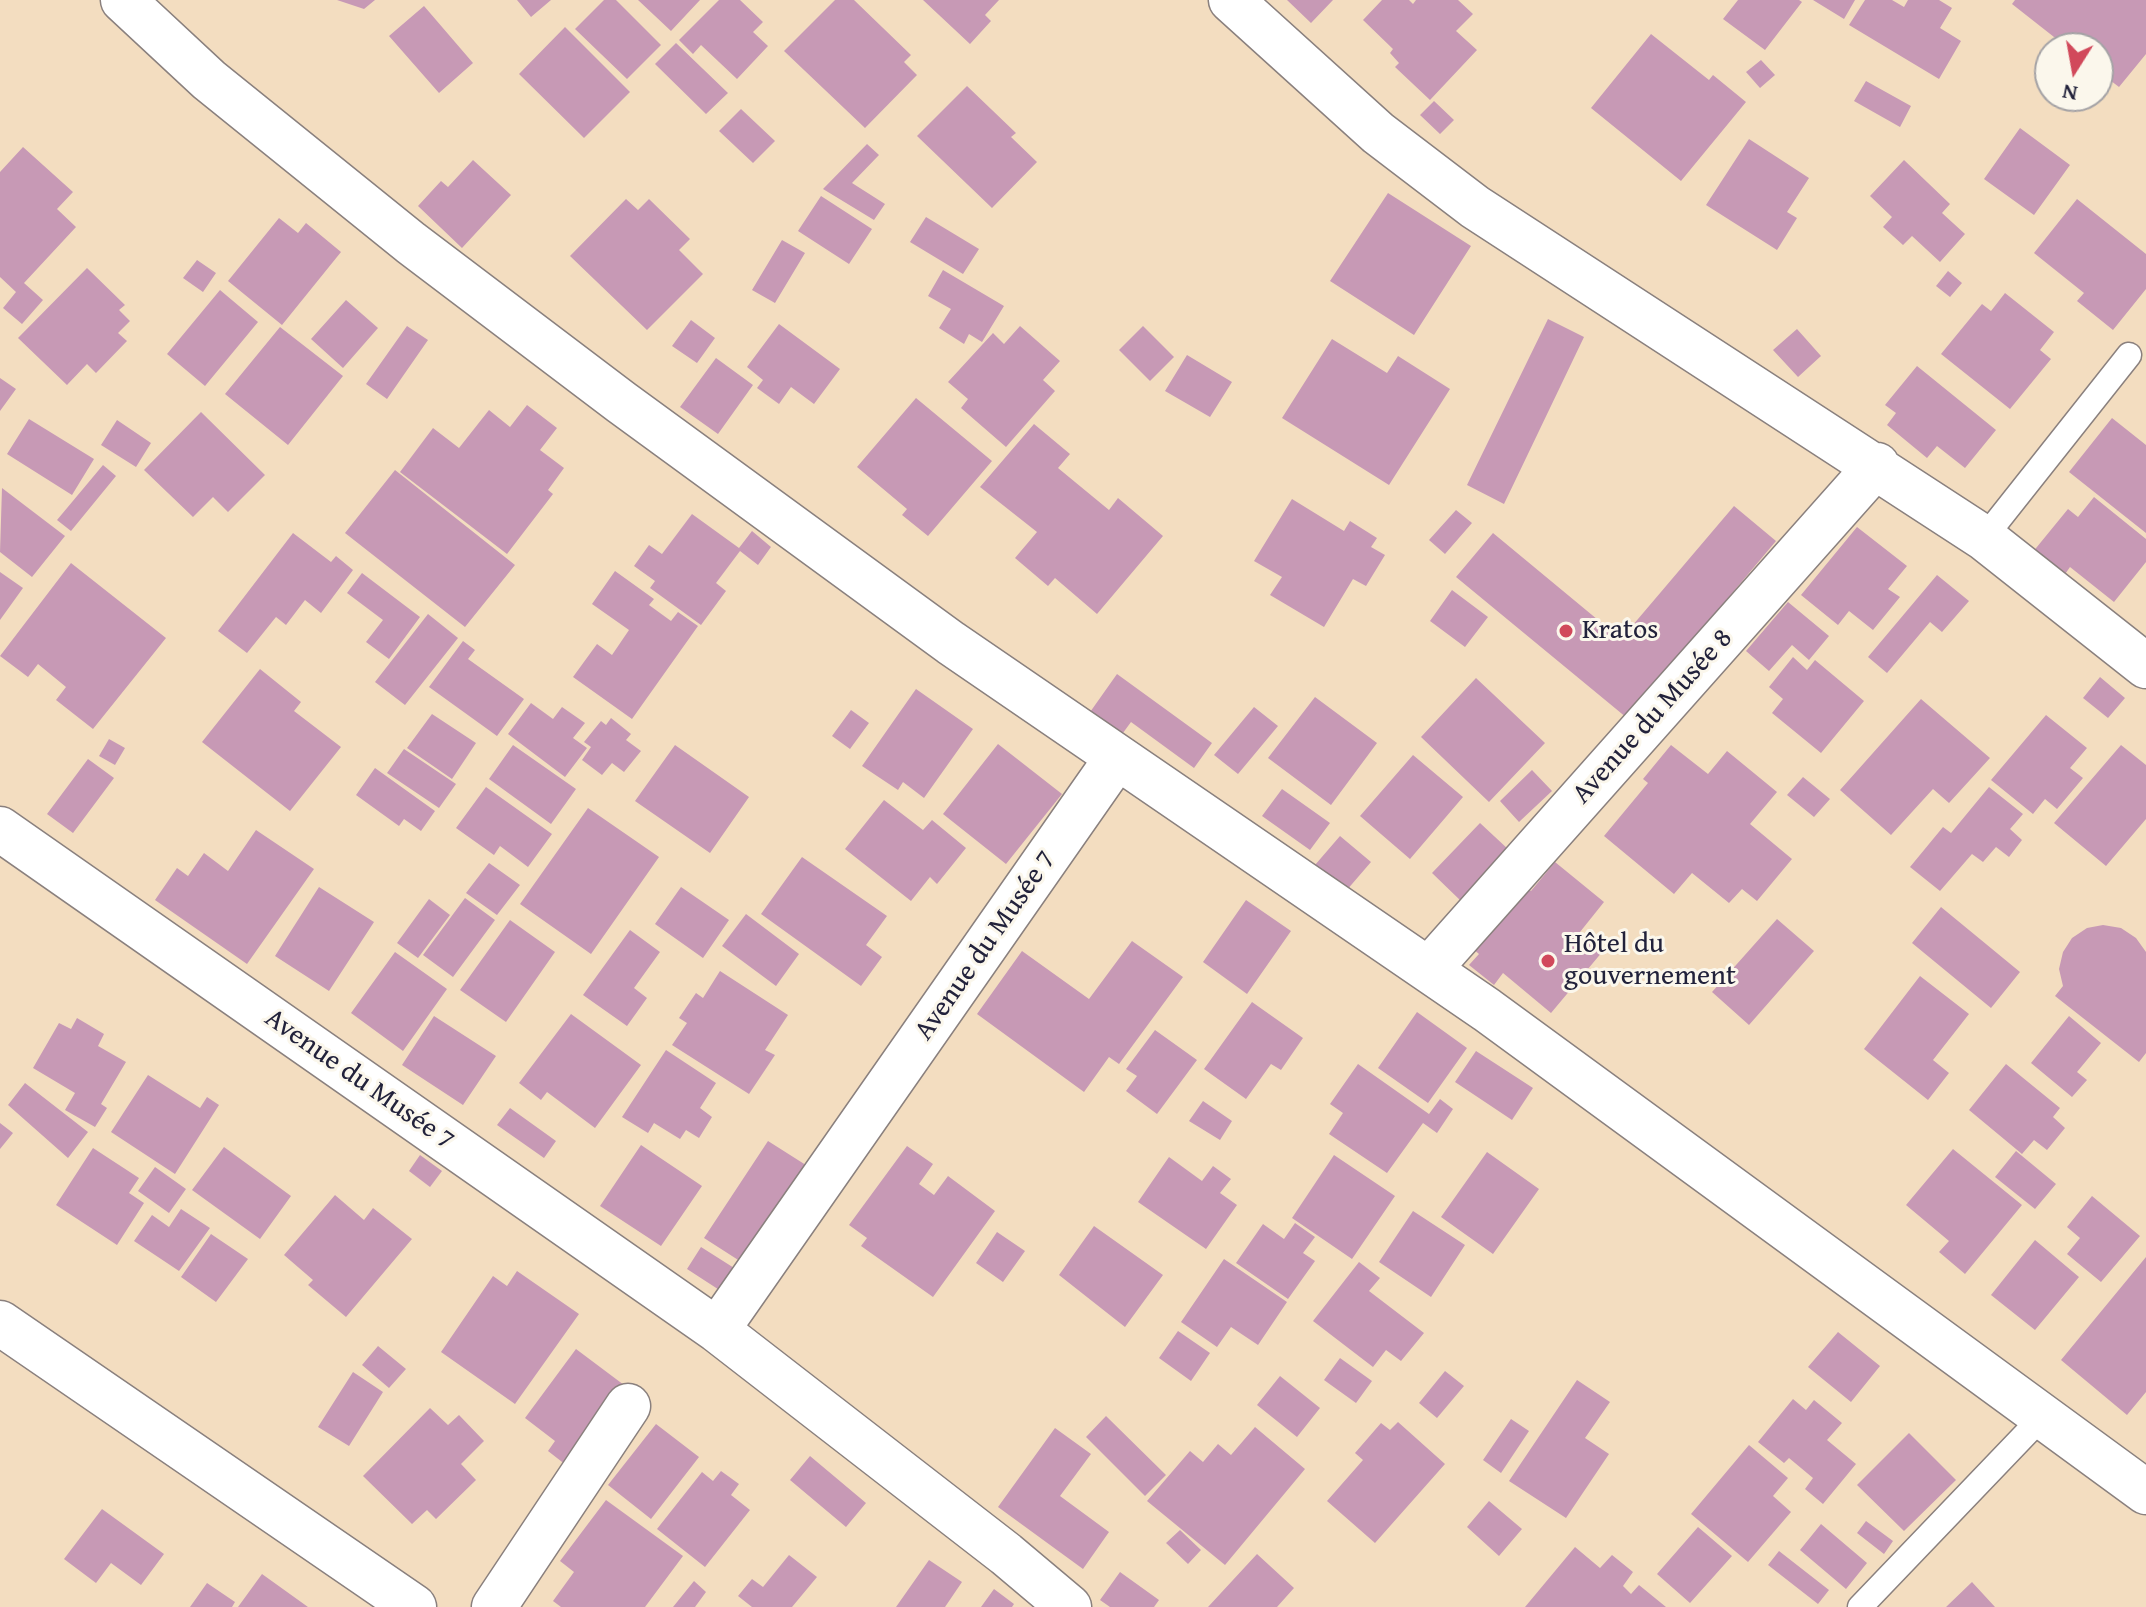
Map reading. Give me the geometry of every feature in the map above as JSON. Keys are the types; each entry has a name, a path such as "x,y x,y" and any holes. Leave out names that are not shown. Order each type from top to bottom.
{"street":[{"path":"123,0 209,80 436,262 951,643 1116,759 1429,969 2146,1492"},
{"path":"1231,0 1378,133 1475,207 1877,465 1984,538 2146,666"},
{"name":"Avenue du Musée 8","path":"1429,969 1877,465"},
{"name":"Avenue du Musée 7","path":"717,1330 1116,759"},
{"name":"Avenue du Musée 7","path":"0,829 717,1330 994,1544 1069,1607"},
{"path":"0,1323 414,1607"},
{"path":"494,1607 628,1406"}],"lane":[{"path":"1984,538 2129,355"},
{"path":"1860,1607 2043,1416"}],"building":[{"path":"337,0 375,0 364,9"},
{"path":"517,0 551,0 531,17"},
{"path":"604,0 616,0 661,45 627,79 575,29"},
{"path":"638,0 700,0 671,31"},
{"path":"719,0 740,0 763,22 753,32 768,46 737,79 701,45 693,54 679,40"},
{"path":"835,0 854,0 911,55 904,62 917,75 865,128 784,51"},
{"path":"923,0 999,0 985,15 991,21 970,44"},
{"path":"1287,0 1333,0 1311,23"},
{"path":"1382,0 1409,0 1413,4 1416,0 1458,0 1473,14 1456,31 1477,50 1430,100 1395,67 1399,63 1390,53 1393,49 1363,20"},
{"path":"1738,0 1802,2 1765,50 1723,19"},
{"path":"1813,0 1855,0 1844,19"},
{"path":"1865,0 1892,0 1904,7 1908,0 1939,0 1952,8 1940,28 1961,41 1939,79 1849,25"},
{"path":"2015,0 2146,0 2146,54 2119,87 2114,83 2114,32 2048,32 2012,4"},
{"path":"424,6 473,63 439,93 389,36"},
{"path":"565,27 630,92 584,138 519,74"},
{"path":"1651,34 1709,80 1713,75 1746,102 1681,181 1591,108"},
{"path":"676,43 728,93 706,114 655,64"},
{"path":"1761,60 1775,75 1760,88 1746,72"},
{"path":"1866,81 1911,106 1900,127 1854,101"},
{"path":"967,86 1016,133 1011,137 1037,162 992,208 917,136"},
{"path":"1434,101 1454,120 1440,134 1420,115"},
{"path":"741,109 775,141 753,163 719,131"},
{"path":"2020,128 2070,165 2034,215 1984,179"},
{"path":"1749,139 1809,178 1787,212 1797,218 1777,250 1706,205"},
{"path":"867,144 879,155 852,183 885,204 874,220 823,189"},
{"path":"23,147 73,192 57,209 76,227 24,283 43,300 22,324 3,308 16,292 0,277 0,172"},
{"path":"473,160 511,195 462,248 418,206 441,181 448,187"},
{"path":"1904,160 1950,204 1942,213 1965,234 1940,262 1912,236 1903,245 1883,227 1892,217 1870,196"},
{"path":"1388,193 1471,246 1414,335 1330,281"},
{"path":"821,196 872,229 849,264 798,231"},
{"path":"626,199 638,210 649,199 690,239 679,250 703,274 647,330 570,256"},
{"path":"2077,199 2146,254 2146,289 2113,330 2077,301 2084,293 2034,253"},
{"path":"926,217 979,249 963,274 910,242"},
{"path":"279,218 298,233 306,223 341,252 282,325 228,281"},
{"path":"782,240 805,253 775,303 752,290"},
{"path":"197,260 216,273 203,292 183,278"},
{"path":"87,268 125,305 119,310 130,321 118,333 127,341 96,373 87,364 67,385 18,338"},
{"path":"943,270 1004,306 982,342 969,334 964,344 939,328 951,309 928,296"},
{"path":"1948,271 1962,283 1950,297 1936,286"},
{"path":"220,290 258,322 205,386 167,354"},
{"path":"2005,293 2054,332 2040,350 2051,359 2010,409 1941,354 1982,304 1991,311"},
{"path":"346,300 378,328 343,368 311,339"},
{"path":"1548,319 1584,337 1504,504 1467,485"},
{"path":"691,320 715,338 697,363 672,346"},
{"path":"779,324 840,369 814,404 791,387 779,404 757,388 763,380 747,367"},
{"path":"407,326 428,340 387,399 366,384"},
{"path":"1020,326 1060,361 1043,380 1055,391 1006,447 961,408 968,399 948,382 993,333 1004,344"},
{"path":"1143,326 1174,357 1150,381 1119,350"},
{"path":"280,327 343,376 288,445 225,394"},
{"path":"1797,329 1821,356 1798,377 1773,350"},
{"path":"1332,339 1387,373 1398,356 1450,389 1389,485 1282,418"},
{"path":"1187,355 1232,382 1210,417 1165,391"},
{"path":"716,358 753,385 718,434 680,407"},
{"path":"1917,366 1996,430 1965,468 1937,446 1927,458 1887,425 1896,413 1885,405"},
{"path":"0,378 16,389 0,411"},
{"path":"916,398 992,461 928,536 902,515 907,509 857,467"},
{"path":"527,405 557,428 540,450 564,468 548,490 553,494 507,554 400,472 433,428 459,448 489,410 510,427"},
{"path":"201,412 265,475 228,512 213,497 193,517 144,470"},
{"path":"2112,418 2146,445 2146,533 2069,472"},
{"path":"29,419 94,459 72,495 7,454"},
{"path":"117,420 151,443 136,467 101,445"},
{"path":"1034,424 1070,454 1058,468 1109,510 1118,498 1163,536 1097,614 1055,578 1048,586 1015,558 1037,532 980,487"},
{"path":"103,465 116,476 71,531 57,520"},
{"path":"395,470 515,565 465,627 345,533"},
{"path":"2,488 65,536 32,577 0,552"},
{"path":"2094,497 2146,539 2146,562 2114,602 2070,567 2063,577 2032,553 2068,509 2078,517"},
{"path":"1292,499 1344,531 1350,521 1377,538 1371,547 1385,555 1366,586 1353,579 1324,627 1270,595 1282,577 1254,561"},
{"path":"1734,506 1776,541 1627,718 1456,577 1493,533 1621,639"},
{"path":"1456,510 1472,523 1445,554 1429,540"},
{"path":"692,514 739,548 752,531 771,547 758,565 740,551 716,583 726,591 701,625 650,588 655,581 634,566 649,545 662,554"},
{"path":"1857,527 1907,566 1888,589 1900,597 1873,630 1849,611 1838,625 1801,595"},
{"path":"293,533 331,562 336,556 353,570 321,613 305,600 286,625 276,617 247,653 218,631"},
{"path":"71,563 166,638 93,729 56,700 66,687 38,664 28,677 0,656"},
{"path":"615,571 654,599 649,605 671,621 678,612 698,626 632,719 573,677 597,644 612,655 629,630 592,604"},
{"path":"0,572 23,588 0,620"},
{"path":"362,573 420,617 389,659 366,642 383,620 347,593"},
{"path":"1937,575 1969,601 1942,632 1930,622 1887,673 1868,657"},
{"path":"1452,590 1488,617 1465,647 1430,621"},
{"path":"1788,602 1829,636 1809,660 1792,645 1769,671 1746,651"},
{"path":"428,614 458,638 405,705 375,682"},
{"path":"463,641 475,650 468,659 524,699 497,736 429,687"},
{"path":"1793,657 1807,670 1815,660 1864,701 1821,753 1772,713 1783,699 1769,687"},
{"path":"260,669 301,702 294,711 341,747 290,811 202,742"},
{"path":"1117,674 1212,743 1194,768 1131,722 1120,737 1088,715"},
{"path":"2100,677 2125,698 2108,718 2083,698"},
{"path":"1476,678 1545,743 1489,802 1421,737"},
{"path":"916,689 973,729 924,798 903,782 898,790 862,766"},
{"path":"1315,697 1377,743 1331,805 1268,758"},
{"path":"1921,699 1990,758 1949,803 1933,789 1891,835 1840,790"},
{"path":"531,703 553,719 562,707 585,723 573,738 587,748 565,777 508,734"},
{"path":"1254,707 1278,726 1238,774 1214,755"},
{"path":"851,710 869,723 850,749 832,736"},
{"path":"432,714 476,743 452,779 407,748"},
{"path":"2046,715 2087,748 2070,768 2083,778 2057,809 2045,799 2033,814 1991,780"},
{"path":"611,718 631,734 626,740 641,751 624,772 612,763 602,775 582,760 591,747 584,742 601,721 606,725"},
{"path":"109,739 125,748 115,765 99,756"},
{"path":"998,744 1062,794 1006,864 943,814"},
{"path":"513,745 576,789 551,824 489,779"},
{"path":"675,745 749,797 710,853 635,801"},
{"path":"1671,745 1708,774 1727,751 1777,792 1750,824 1792,859 1757,901 1742,889 1729,903 1692,873 1674,894 1604,836 1648,783 1643,779"},
{"path":"2121,745 2146,765 2146,819 2106,866 2054,823"},
{"path":"404,749 456,784 439,808 387,773"},
{"path":"1413,755 1463,797 1410,859 1360,816"},
{"path":"88,759 114,778 73,833 47,814"},
{"path":"375,768 435,811 421,831 404,819 399,826 356,795"},
{"path":"1532,770 1552,791 1519,822 1500,801"},
{"path":"1803,777 1830,799 1814,817 1787,795"},
{"path":"486,787 552,834 528,867 500,846 494,855 456,828"},
{"path":"1989,787 2023,814 2010,829 2022,840 2009,857 1996,847 1983,862 1972,854 1940,891 1910,867 1943,827 1951,833"},
{"path":"1282,789 1330,823 1310,850 1262,816"},
{"path":"884,800 923,830 932,820 966,848 937,884 930,877 911,901 845,849"},
{"path":"588,808 659,857 591,954 520,904"},
{"path":"1480,823 1509,850 1461,901 1432,873"},
{"path":"256,830 314,869 247,964 155,900 177,868 188,876 204,853 228,871"},
{"path":"1340,836 1371,862 1346,891 1315,865"},
{"path":"802,857 887,916 866,945 882,957 861,986 761,914"},
{"path":"1555,862 1604,902 1580,932 1603,951 1551,1013 1503,973 1494,985 1469,965 1479,954 1466,943 1518,881 1531,891"},
{"path":"489,863 520,885 497,915 466,893"},
{"path":"319,887 374,922 329,991 275,956"},
{"path":"681,887 729,920 703,958 655,924"},
{"path":"465,898 495,920 453,977 423,955"},
{"path":"429,899 450,915 418,958 397,943"},
{"path":"1246,900 1291,931 1247,994 1203,962"},
{"path":"1941,907 2020,972 1991,1008 1912,943"},
{"path":"746,914 799,954 776,986 722,946"},
{"path":"1777,919 1814,951 1749,1025 1712,992"},
{"path":"510,920 555,952 506,1022 460,990"},
{"path":"2103,925 2121,928 2136,938 2146,952 2146,1053 2139,1062 2055,996 2063,986 2059,969 2063,952 2072,938 2087,928"},
{"path":"630,930 660,952 634,988 647,998 627,1026 583,995"},
{"path":"1132,941 1183,977 1119,1064 1109,1057 1084,1092 977,1014 1022,951 1089,999"},
{"path":"395,952 447,989 403,1051 351,1013"},
{"path":"720,971 788,1015 765,1050 775,1055 749,1094 672,1045 687,1023 679,1018 696,993 703,998"},
{"path":"1920,976 1969,1014 1933,1060 1949,1073 1928,1100 1864,1049"},
{"path":"1252,1002 1303,1038 1281,1070 1271,1064 1246,1099 1204,1069"},
{"path":"1417,1012 1467,1048 1428,1103 1378,1068"},
{"path":"571,1014 641,1065 595,1128 547,1092 541,1100 519,1083"},
{"path":"434,1016 496,1056 463,1105 402,1065"},
{"path":"2069,1016 2101,1043 2077,1072 2087,1080 2072,1097 2031,1063"},
{"path":"77,1018 104,1034 98,1046 126,1062 101,1104 107,1108 95,1127 65,1110 75,1093 33,1068 59,1023 71,1029"},
{"path":"1155,1030 1197,1060 1157,1114 1126,1091 1137,1076 1126,1069"},
{"path":"666,1050 716,1083 700,1108 712,1117 699,1138 686,1130 680,1139 654,1123 648,1133 622,1117"},
{"path":"1476,1051 1533,1088 1512,1120 1455,1082"},
{"path":"1358,1064 1429,1114 1440,1099 1453,1109 1437,1133 1423,1123 1387,1173 1329,1134 1343,1113 1330,1104"},
{"path":"2006,1064 2060,1108 2053,1117 2065,1128 2047,1150 2034,1140 2022,1154 1969,1110"},
{"path":"148,1075 200,1108 207,1097 219,1105 175,1174 111,1132"},
{"path":"25,1083 88,1132 68,1158 8,1105"},
{"path":"1203,1101 1232,1121 1220,1140 1189,1121"},
{"path":"510,1108 556,1141 544,1158 497,1125"},
{"path":"0,1123 13,1133 0,1149"},
{"path":"768,1141 809,1167 746,1265 704,1238"},
{"path":"641,1145 702,1186 661,1246 600,1206"},
{"path":"907,1146 933,1164 919,1184 934,1195 948,1176 995,1211 933,1297 861,1246 867,1238 849,1225"},
{"path":"224,1147 291,1196 260,1239 192,1190"},
{"path":"93,1148 139,1178 129,1193 144,1203 117,1245 56,1205"},
{"path":"1953,1149 2022,1205 1965,1274 1939,1252 1949,1241 1906,1205"},
{"path":"2016,1151 2056,1184 2035,1209 1995,1177"},
{"path":"1487,1152 1539,1189 1493,1254 1441,1217"},
{"path":"420,1155 442,1171 430,1187 409,1171"},
{"path":"1334,1155 1395,1196 1352,1259 1292,1218"},
{"path":"1169,1157 1202,1181 1213,1166 1231,1179 1220,1193 1237,1205 1206,1249 1138,1202"},
{"path":"155,1167 186,1189 169,1213 138,1191"},
{"path":"335,1195 364,1220 373,1208 412,1239 346,1317 308,1285 313,1280 284,1255"},
{"path":"2092,1196 2140,1236 2101,1282 2067,1254 2080,1238 2067,1227"},
{"path":"181,1209 210,1228 179,1271 134,1241 152,1215 169,1227"},
{"path":"1413,1211 1465,1245 1431,1297 1379,1262"},
{"path":"1295,1223 1315,1237 1303,1253 1315,1261 1288,1299 1236,1263 1263,1224 1284,1239"},
{"path":"1094,1226 1163,1275 1125,1327 1059,1275"},
{"path":"997,1232 1025,1251 1003,1282 976,1263"},
{"path":"211,1234 248,1259 216,1302 181,1277"},
{"path":"2035,1240 2079,1277 2035,1330 1991,1295"},
{"path":"701,1247 742,1273 727,1295 687,1269"},
{"path":"2146,1257 2146,1392 2127,1415 2061,1360"},
{"path":"1224,1259 1287,1302 1258,1345 1231,1327 1217,1347 1181,1322"},
{"path":"1359,1262 1380,1278 1369,1291 1424,1333 1401,1361 1386,1350 1373,1367 1313,1321"},
{"path":"517,1271 579,1314 515,1404 441,1352 493,1276 507,1286"},
{"path":"1178,1331 1210,1353 1191,1381 1159,1358"},
{"path":"1838,1332 1880,1366 1851,1402 1808,1367"},
{"path":"378,1346 406,1369 389,1388 362,1365"},
{"path":"576,1349 632,1391 566,1465 548,1451 555,1441 525,1418"},
{"path":"1340,1358 1372,1381 1356,1403 1324,1380"},
{"path":"1445,1371 1464,1386 1437,1418 1419,1403"},
{"path":"353,1372 383,1392 349,1446 318,1427"},
{"path":"1280,1376 1320,1408 1297,1437 1257,1405"},
{"path":"1577,1380 1610,1402 1585,1438 1609,1454 1566,1518 1509,1481"},
{"path":"1793,1399 1806,1410 1814,1400 1842,1423 1827,1440 1856,1464 1823,1504 1805,1489 1813,1478 1789,1458 1784,1463 1758,1442"},
{"path":"430,1408 448,1425 459,1415 484,1441 461,1464 476,1480 436,1519 427,1510 412,1524 363,1476"},
{"path":"1106,1416 1166,1475 1145,1496 1086,1437"},
{"path":"1511,1419 1529,1431 1501,1473 1483,1460"},
{"path":"1398,1422 1445,1464 1375,1543 1327,1501 1363,1460 1355,1453 1381,1423 1390,1430"},
{"path":"656,1424 699,1457 651,1519 608,1485"},
{"path":"1255,1427 1305,1469 1225,1565 1147,1501 1190,1451 1203,1462 1218,1444 1231,1455"},
{"path":"1055,1428 1091,1454 1060,1496 1109,1532 1083,1569 998,1507"},
{"path":"1909,1433 1956,1480 1904,1531 1857,1485"},
{"path":"1749,1445 1788,1478 1773,1496 1791,1512 1748,1562 1691,1514"},
{"path":"810,1456 866,1503 846,1527 790,1480"},
{"path":"721,1471 739,1484 731,1495 750,1510 705,1567 657,1529 702,1472 713,1481"},
{"path":"606,1500 683,1556 645,1607 561,1607 553,1601 574,1572 560,1561"},
{"path":"1489,1501 1522,1529 1499,1556 1467,1527"},
{"path":"102,1509 164,1554 141,1585 111,1563 96,1583 64,1559"},
{"path":"1866,1521 1893,1541 1884,1554 1857,1533"},
{"path":"1821,1524 1867,1563 1846,1589 1800,1550"},
{"path":"1698,1527 1732,1556 1690,1603 1657,1574"},
{"path":"1180,1530 1201,1550 1188,1564 1166,1543"},
{"path":"1575,1547 1600,1568 1612,1555 1633,1572 1623,1586 1631,1594 1639,1585 1666,1607 1525,1607"},
{"path":"1779,1551 1829,1590 1818,1604 1768,1565"},
{"path":"1257,1554 1294,1588 1277,1607 1208,1607"},
{"path":"789,1555 817,1577 792,1607 752,1607 738,1596 752,1579 763,1587"},
{"path":"929,1560 962,1582 945,1607 896,1607"},
{"path":"1120,1572 1159,1600 1154,1607 1110,1607 1100,1600"},
{"path":"262,1574 308,1607 238,1607"},
{"path":"694,1581 706,1592 695,1607 673,1607"},
{"path":"1972,1582 1995,1607 1946,1607"},
{"path":"207,1583 235,1602 232,1607 190,1607"},
{"path":"994,1589 1014,1604 1012,1607 981,1607"}],"place":[{"name":"Kratos","path":"1566,631"},
{"name":"Hôtel du gouvernement","path":"1548,961"}]}
